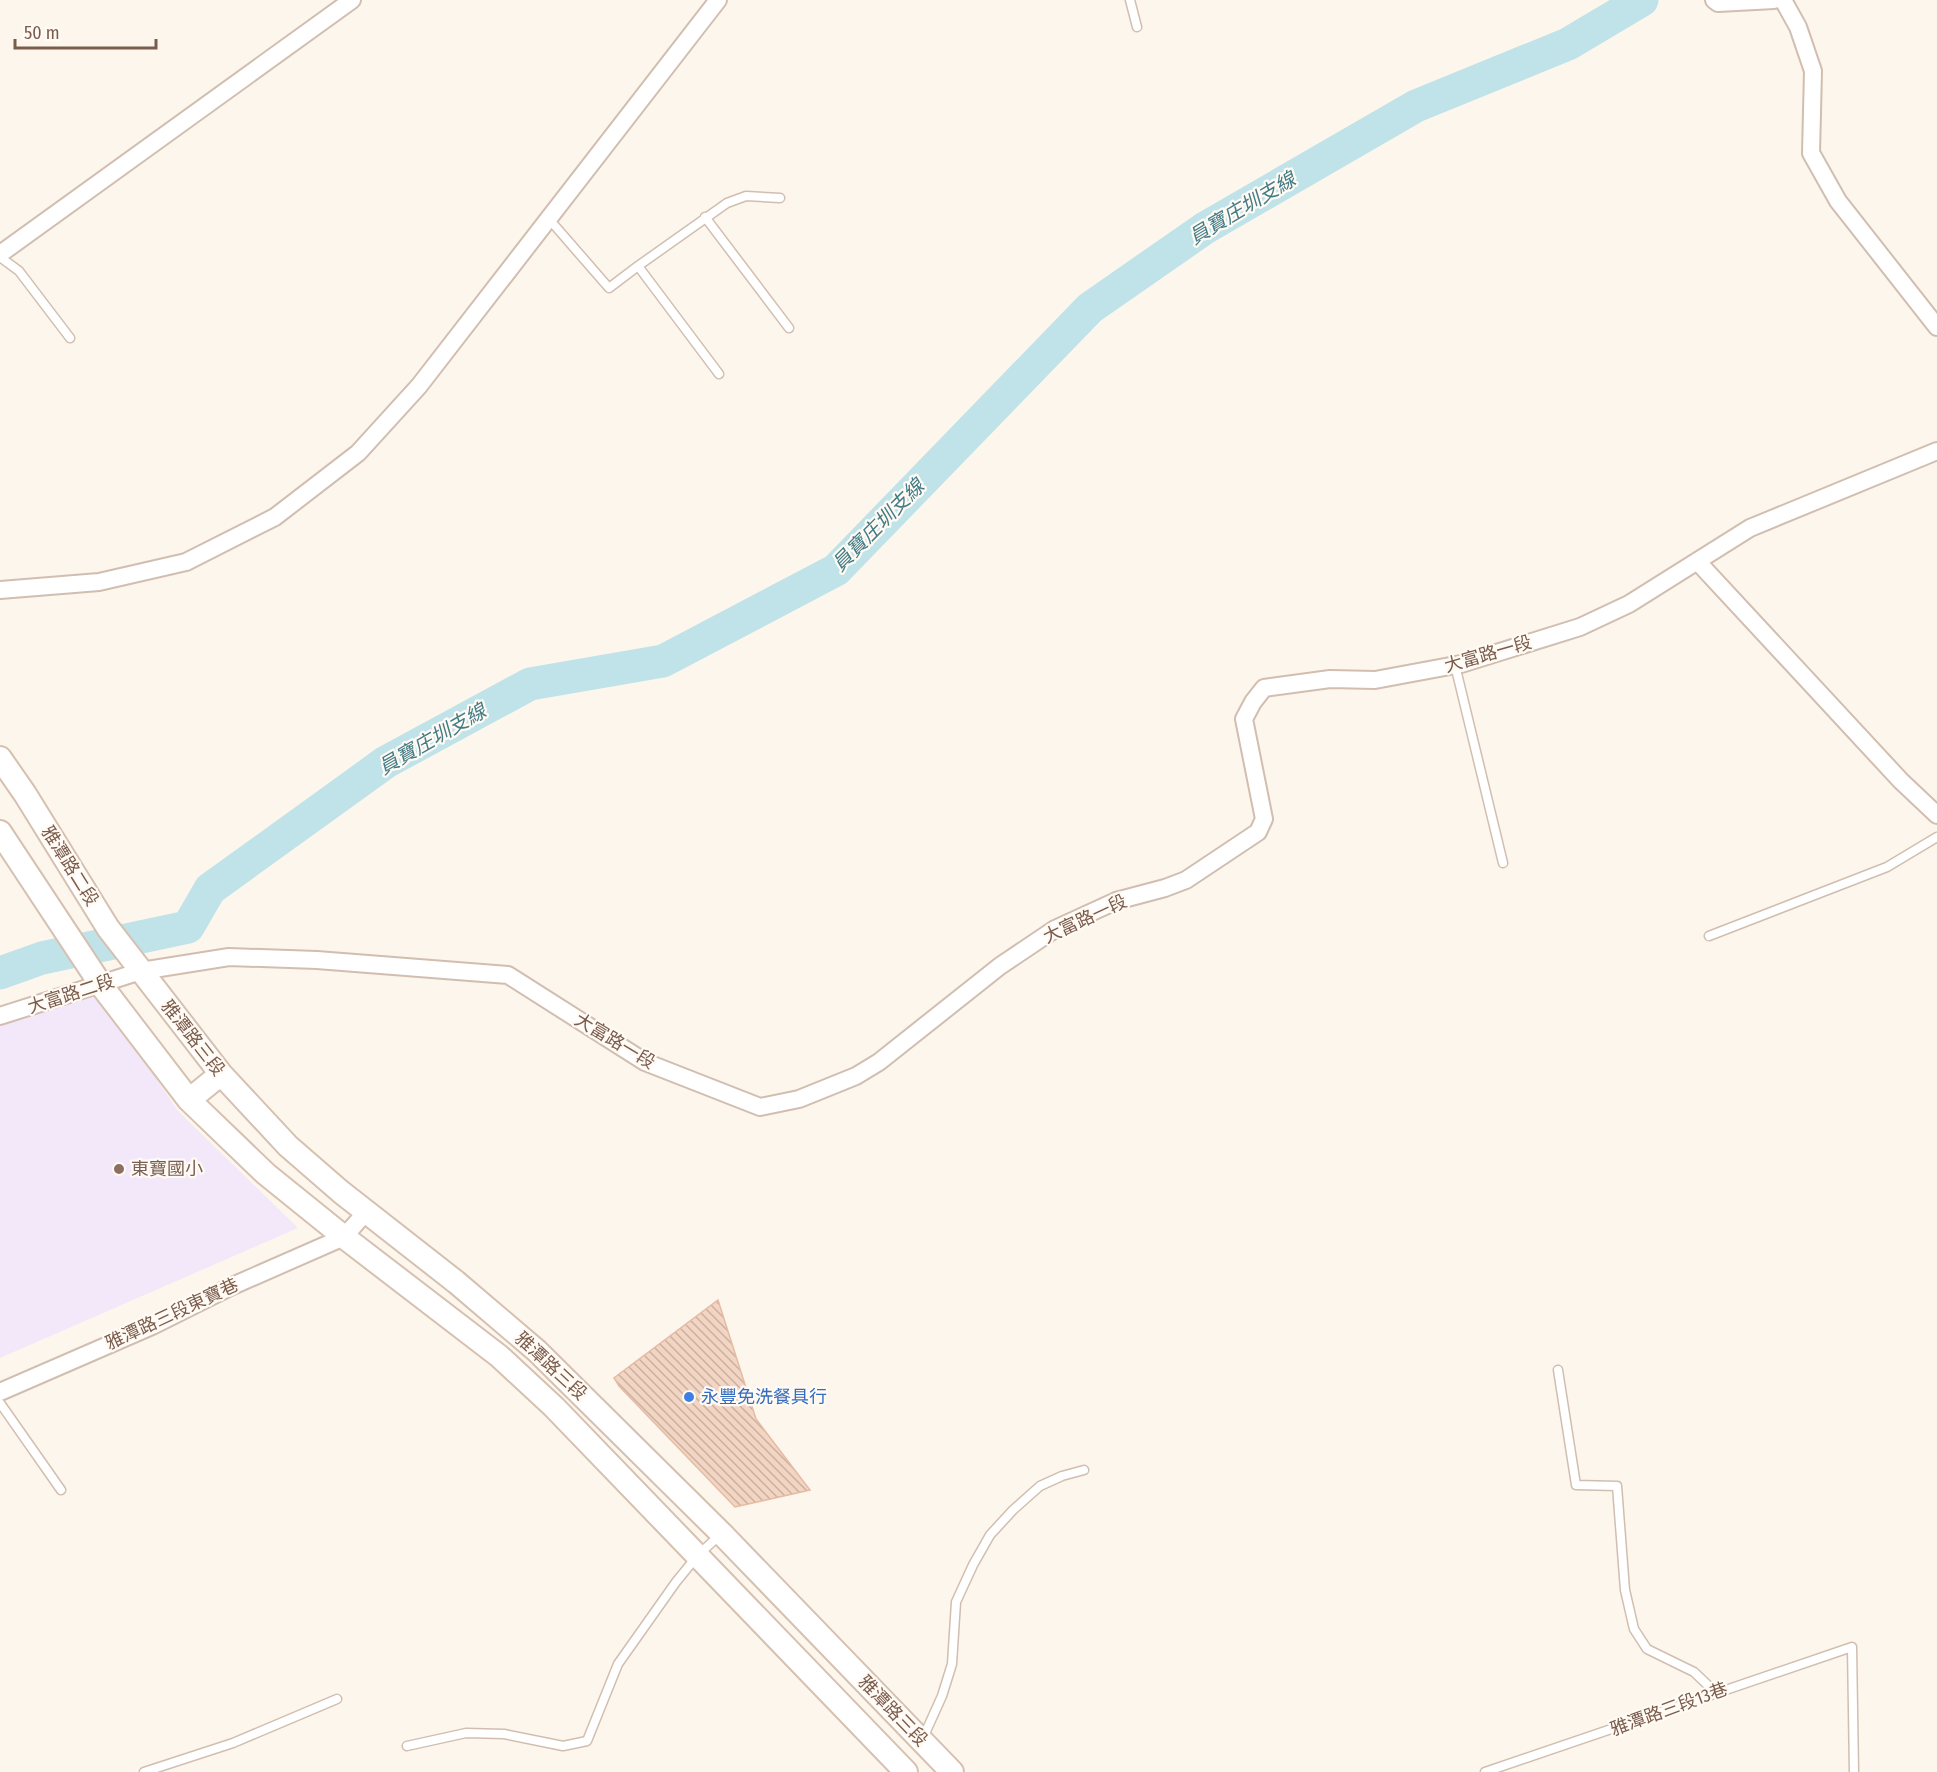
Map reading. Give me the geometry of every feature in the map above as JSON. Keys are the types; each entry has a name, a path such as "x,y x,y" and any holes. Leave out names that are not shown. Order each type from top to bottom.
{"street":[{"path":"0,255 352,0"},
{"path":"0,590 99,582 186,562 275,517 358,453 419,386 718,0"},
{"path":"1713,0 1718,3 1774,0"},
{"path":"1783,0 1798,27 1813,71 1811,153 1839,201 1936,323"},
{"name":"大富路一段","path":"141,971 229,957 317,960 508,975 645,1062 760,1107 799,1099 856,1076 879,1062 1000,966 1055,929 1116,901 1186,880 1257,832 1264,819 1244,719 1264,688 1330,679 1375,680 1455,665 1580,627 1629,604 1750,528 1937,452"},
{"path":"1697,561 1901,781 1937,815"},
{"name":"雅潭路二段","path":"0,758 26,794 108,928 141,971"},
{"path":"0,832 101,984"},
{"name":"大富路二段","path":"0,1016 141,971"},
{"name":"雅潭路三段","path":"141,971 220,1074 288,1146 537,1351 721,1533 952,1772"},
{"name":"雅潭路三段","path":"101,984 189,1100 266,1174 499,1356 555,1407 906,1772"},
{"path":"189,1100 220,1074"},
{"path":"344,1237 366,1212"},
{"name":"雅潭路三段東寶巷","path":"0,1392 152,1326 230,1287 344,1237"}],"lane":[{"path":"1130,0 1137,27"},
{"path":"549,219 609,288 727,203 746,196 780,198"},
{"path":"705,217 789,328"},
{"path":"0,255 19,271 70,338"},
{"path":"638,266 719,374"},
{"path":"1455,665 1503,863"},
{"path":"1709,936 1887,867 1937,837"},
{"path":"1558,1370 1576,1485 1617,1486 1625,1590 1634,1629 1647,1649 1694,1671 1715,1692"},
{"path":"0,1403 61,1490"},
{"path":"922,1741 942,1696 952,1664 956,1602 990,1535 1040,1486 1062,1476 1084,1470"},
{"path":"407,1746 466,1732 504,1734 563,1746 587,1741 618,1664 698,1555 721,1533"},
{"name":"雅潭路三段13巷","path":"1485,1772 1852,1647 1854,1772"},
{"path":"144,1772 233,1743 337,1699"}],"shaded area":[{"name":"東寶國小","path":"99,993 178,1111 298,1228 0,1358 0,1023"}],"building":[{"name":"永豐免洗餐具行","path":"718,1300 756,1419 810,1490 735,1507 619,1386 614,1378"}],"waterway":[{"name":"員寶庄圳支線","path":"0,973 42,958 188,927 210,889 386,762 530,684 663,661 836,570 1090,308 1205,228 1416,106 1568,44 1642,0"}],"place":[{"name":"東寶國小","path":"119,1169"},
{"name":"永豐免洗餐具行","path":"689,1397"}]}
